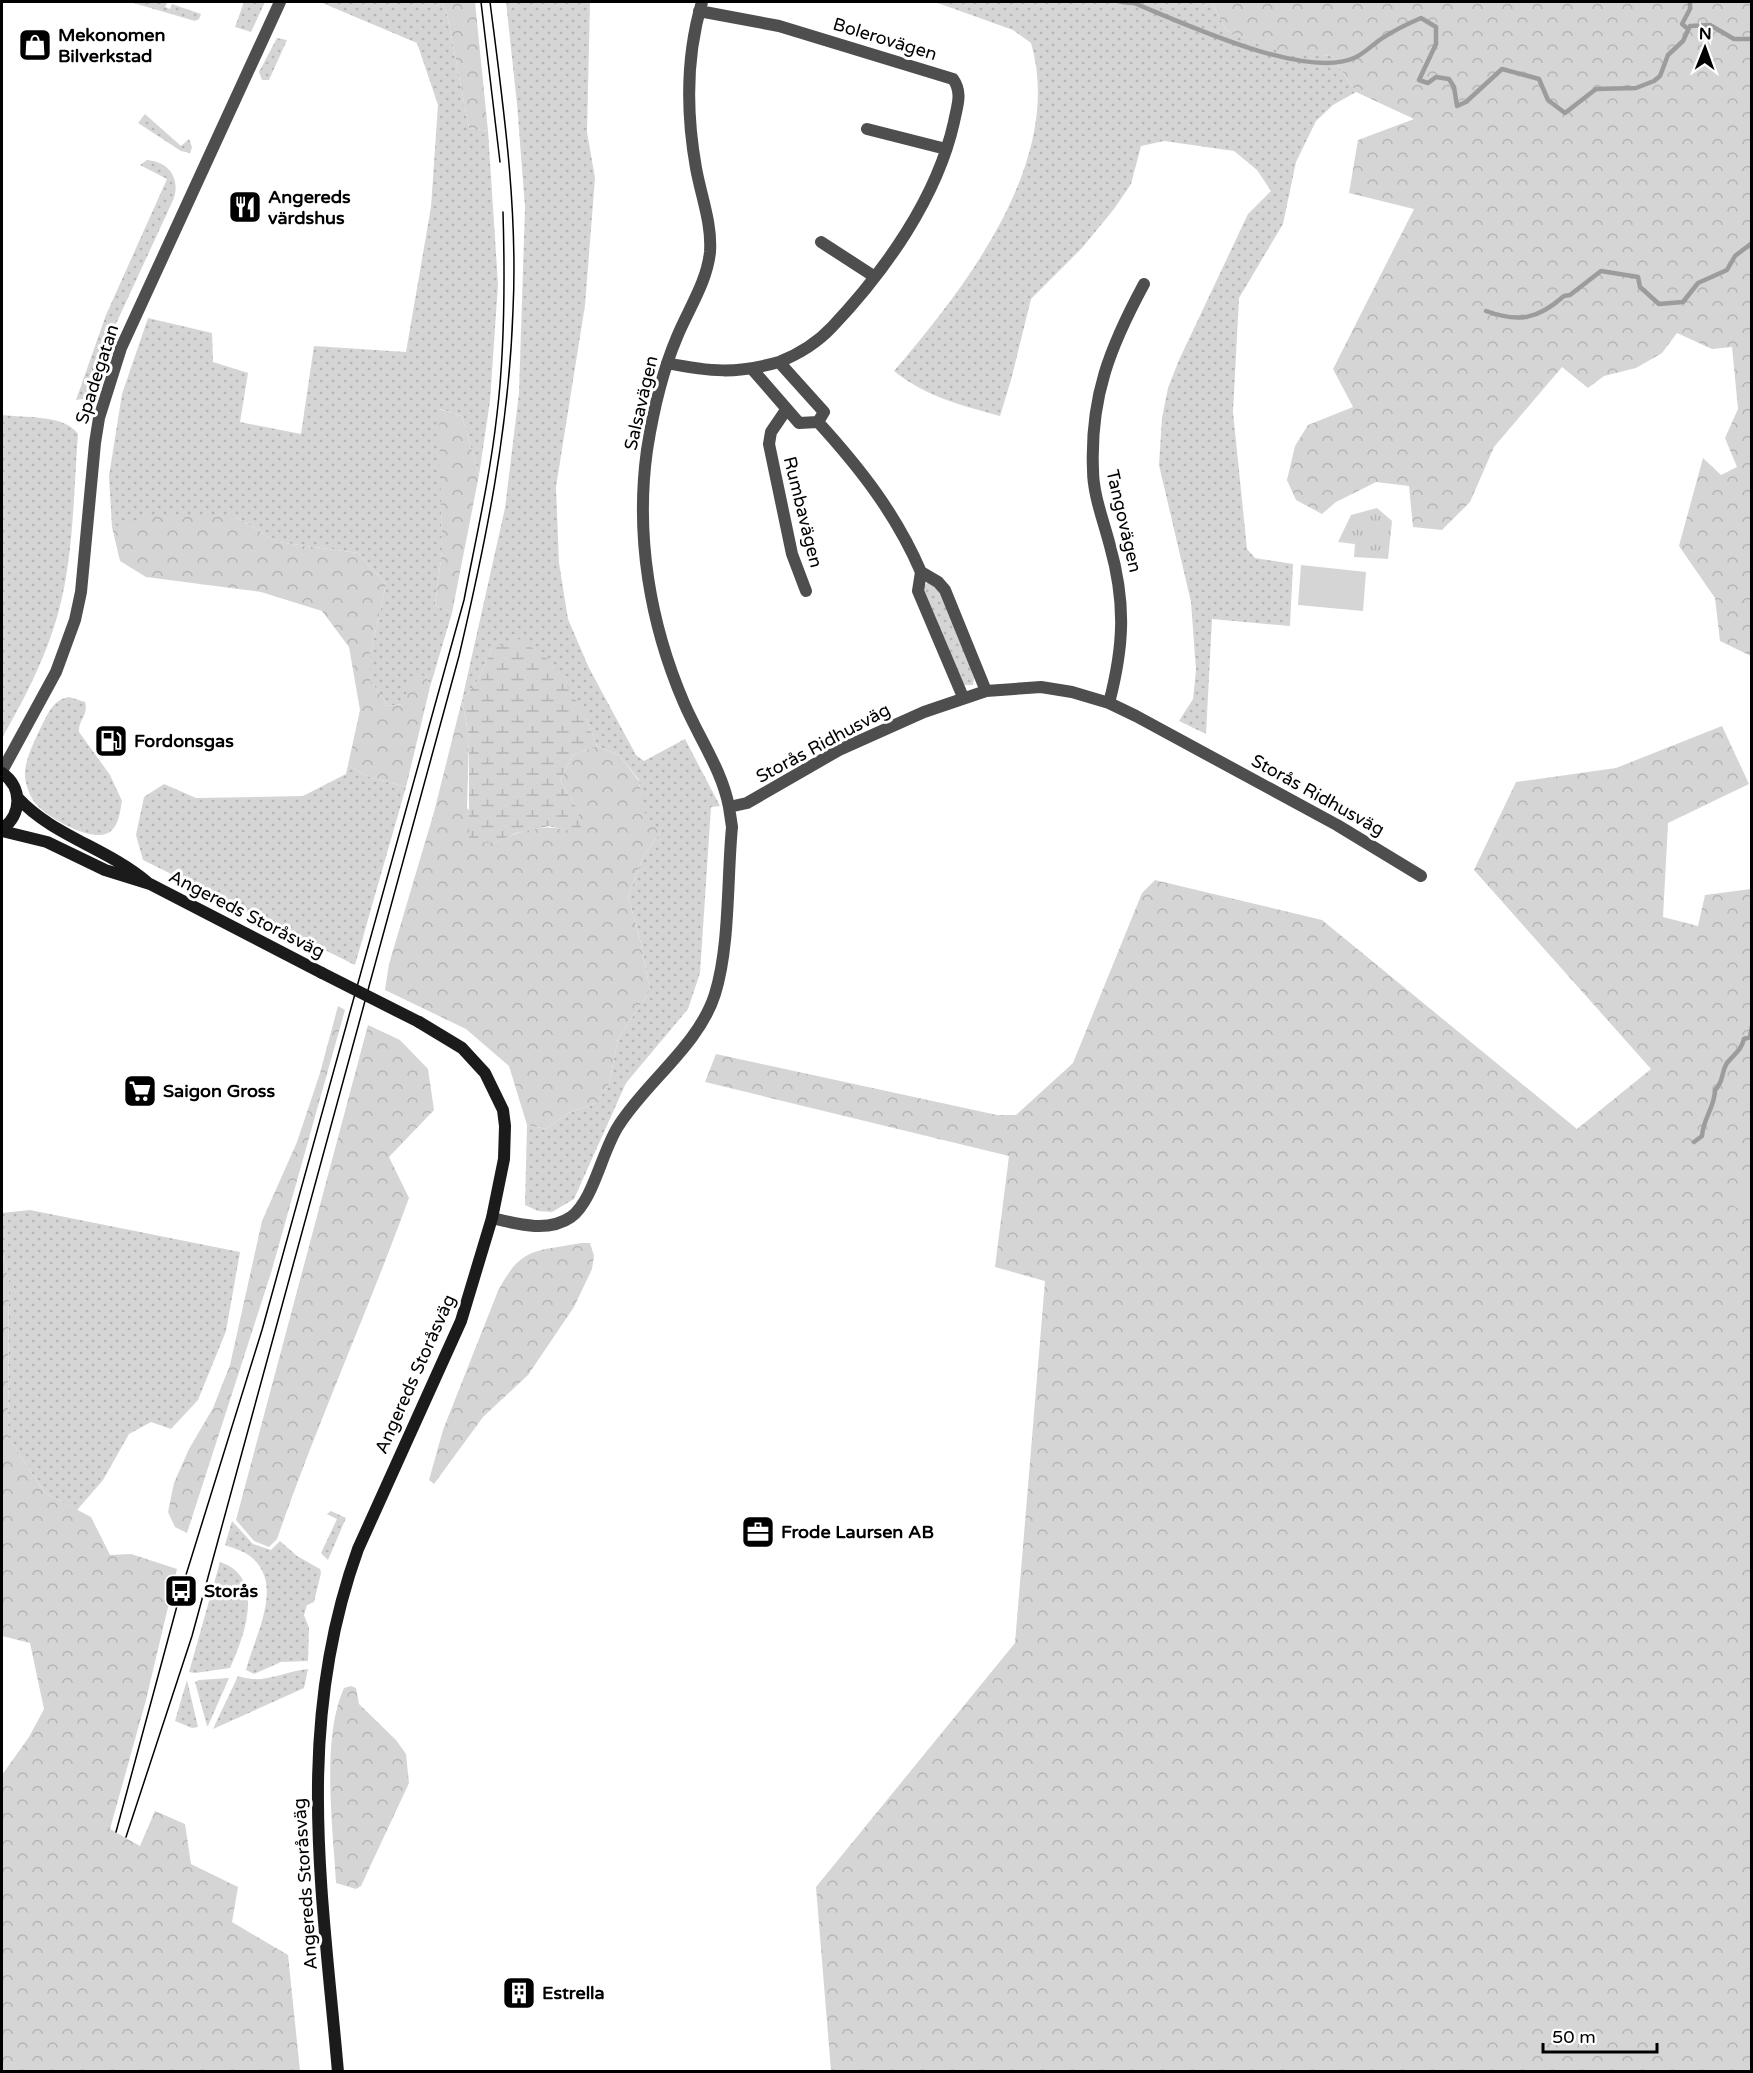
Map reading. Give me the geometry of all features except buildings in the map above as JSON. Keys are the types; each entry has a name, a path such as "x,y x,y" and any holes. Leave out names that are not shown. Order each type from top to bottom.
{"street":[{"name":"Spadegatan","path":"2,772 56,672 75,620 81,592 94,443 99,418 121,348 280,2"},
{"name":"Bolerovägen","path":"701,6 779,26 953,79 960,94 946,148 933,183 875,277 831,329 798,355 779,362"},
{"name":"Salsavägen","path":"701,6 690,60 690,128 708,216 710,255 668,363 656,401 644,480 643,510 650,589 668,664 690,717 724,787 729,807"},
{"path":"867,129 946,148"},
{"path":"821,242 875,277"},
{"name":"Tangovägen","path":"1109,703 1121,642 1123,610 1119,581 1092,472 1095,406 1111,351 1144,284"},
{"path":"668,363 728,373 753,370 779,362 824,412 818,422"},
{"path":"753,370 799,423 818,422"},
{"name":"Rumbavägen","path":"786,410 771,432 769,444 792,554 807,591"},
{"path":"818,422 874,487 893,516 921,572 938,582 945,590 986,691"},
{"path":"921,572 918,591 963,697"},
{"name":"Storås Ridhusväg","path":"729,807 747,803 879,730 963,697 986,691 1041,687 1072,692 1109,703 1327,819 1421,876"},
{"name":"Angereds Storåsväg","path":"2,772 14,786 18,798 46,823 113,857 150,884 419,1022 462,1048 477,1061 503,1110 504,1159 492,1218 461,1321 358,1549 345,1585 326,1667 318,1740 317,1856 338,2072"},
{"path":"2,830 14,817 18,798"},
{"path":"492,1218 540,1226 562,1222 576,1212 618,1126 632,1106 685,1044 707,1012 715,994 722,959 732,827 729,807"},
{"name":"Angereds Storåsväg","path":"2,830 46,842 105,870 150,884"}],"green space":[{"path":"130,2 164,2 167,3 165,7 170,9 172,4 201,14 195,21"},
{"path":"244,2 265,2 251,32 235,27"},
{"path":"320,2 441,2 447,14 469,128 488,131 498,284 490,401 479,475 462,416 440,409 442,551 435,605 452,613 430,687 426,676 403,704 388,706 370,680 370,656 386,584 358,553 278,542 236,517 112,527 109,476 122,394 148,318 212,333 213,362 248,373 240,422 301,434 314,346 406,352 431,207 438,105 417,43"},
{"path":"441,2 475,2 488,131 469,128 447,14"},
{"path":"506,2 590,2 587,132 595,178 585,305 556,487 559,563 568,619 589,668 636,755 644,761 685,739 720,806 711,807 700,973 688,1009 626,1083 574,1199 552,1212 538,1211 525,1205 527,1125 546,1129 568,1113 596,1103 609,1084 618,1039 650,990 640,939 628,897 643,857 660,833 642,810 639,780 619,755 597,746 585,715 492,648 477,682 462,700 505,508 519,393 525,207"},
{"path":"935,2 1211,2 1227,31 1284,51 1332,56 1356,92 1333,105 1316,121 1296,162 1283,224 1239,298 1233,412 1247,549 1255,558 1293,564 1290,626 1212,619 1206,734 1179,721 1193,699 1196,670 1191,602 1159,465 1162,418 1168,388 1179,360 1248,214 1271,191 1257,170 1234,151 1164,141 1141,146 1131,184 1114,209 1082,248 1031,299 1000,416 944,399 906,380 894,371 951,301 978,261 1002,219 1022,176 1034,132 1038,87 1031,43 1013,30"},
{"path":"1211,2 1751,2 1751,656 1720,641 1715,598 1679,546 1703,458 1721,475 1737,467 1725,438 1738,409 1732,347 1712,349 1677,333 1662,353 1636,368 1604,376 1588,388 1562,367 1494,447 1470,502 1442,530 1413,527 1409,486 1376,482 1336,502 1322,514 1296,500 1287,480 1295,446 1308,425 1353,407 1333,369 1414,209 1349,193 1358,140 1414,119 1356,92 1332,56 1284,52 1227,31"},
{"path":"277,38 287,40 269,80 262,80 259,72"},
{"path":"145,114 181,146 189,139 192,147 190,153 181,151 138,123"},
{"path":"147,160 161,164 171,172 175,184 174,198 115,326 90,398 76,400 106,315 167,179 140,165"},
{"path":"439,409 462,416 479,475 452,613 435,605 442,551"},
{"path":"2,415 54,420 72,428 78,434 72,533 60,607 36,672 2,738"},
{"path":"1377,508 1392,521 1388,559 1354,557 1355,544 1338,542 1351,515"},
{"path":"150,517 236,517 278,542 358,553 386,584 370,656 370,680 388,706 403,704 413,674 426,676 430,687 406,787 367,776 348,765 360,710 349,647 322,611 261,592 146,577 120,561 112,527"},
{"path":"1301,565 1366,572 1363,611 1298,605"},
{"path":"932,583 940,593 952,616 974,678 973,685 964,685 924,594 924,586"},
{"path":"520,639 554,664 585,715 597,746 573,755 560,780 578,810 581,829 565,830 549,826 516,833 494,843 469,841 469,737 462,700 477,682 492,648"},
{"path":"69,697 85,702 86,710 79,732 110,775 122,801 116,825 104,834 84,833 52,817 35,803 26,784 26,764 42,725 55,704"},
{"path":"462,700 469,737 467,808 494,843 511,835 538,828 565,830 578,810 560,780 573,755 597,746 619,755 639,781 643,810 660,833 643,857 628,897 640,939 650,990 618,1039 609,1084 596,1103 568,1113 546,1129 527,1125 509,1066 466,1029 385,990 389,964 434,812"},
{"path":"1722,726 1749,784 1668,823 1663,917 1698,926 1705,895 1751,889 1751,2071 831,2071 816,1887 1015,1643 1045,1281 995,1267 1009,1156 705,1082 716,1054 997,1115 1016,1115 1073,1063 1142,893 1155,880 1322,920 1577,1129 1651,1069 1474,870 1516,782 1616,768"},
{"path":"348,765 367,776 406,787 355,965 143,860 136,835 144,797 164,784 196,798 303,796 346,774"},
{"path":"338,1006 345,1010 271,1273 187,1533 175,1527 168,1512 174,1483 189,1449 213,1408 230,1365 262,1221 297,1142 320,1073"},
{"path":"368,1025 400,1040 428,1069 434,1110 389,1157 409,1198 277,1539 269,1547 254,1541 236,1520"},
{"path":"1751,1166 1751,1217 1729,1203"},
{"path":"30,1210 240,1252 226,1331 198,1400 171,1429 151,1422 129,1434 103,1480 77,1510 45,1493 8,1437 9,1282 2,1250 2,1213"},
{"path":"590,1243 594,1256 592,1269 574,1307 528,1375 483,1417 434,1484 429,1480 443,1430 498,1291 507,1276 515,1265 532,1253"},
{"path":"2,1250 9,1282 8,1437 45,1493 91,1517 110,1555 131,1554 177,1569 146,1700 110,1829 140,1846 155,1811 185,1824 191,1864 238,1887 232,1922 288,1955 300,2071 2,2071 2,1775 29,1737 44,1709 30,1643 2,1636"},
{"path":"331,1511 346,1518 328,1560 321,1553 337,1519 327,1514"},
{"path":"232,1521 253,1544 271,1550 280,1541 297,1556 320,1569 314,1602 307,1605 304,1615 309,1628 308,1661 281,1662 254,1674 246,1670 264,1611 267,1596 266,1581 260,1568 250,1556 225,1545"},
{"path":"220,1562 234,1570 243,1580 247,1593 246,1624 230,1668 189,1672"},
{"path":"308,1669 304,1688 213,1729 238,1676 265,1679"},
{"path":"229,1678 208,1726 207,1726 195,1682"},
{"path":"187,1680 198,1727 192,1728 175,1721"},
{"path":"351,1686 356,1688 359,1704 396,1740 406,1754 409,1783 361,1886 356,1889 336,1883 330,1784 337,1708 344,1688"}],"waterway":[{"path":"1122,2 1134,3 1244,46 1306,62 1332,63 1354,58 1390,33 1421,18 1436,27 1436,44 1419,80 1428,83 1436,77 1449,79 1454,87 1457,106 1466,102 1502,69 1539,79 1548,100 1565,113 1596,89 1636,88 1654,81 1660,76 1668,55 1683,41 1690,26 1710,25 1734,39 1752,39"},
{"path":"1688,29 1682,24 1690,9 1690,2"},
{"path":"1486,311 1518,318 1537,314 1564,296 1570,295 1601,271 1638,277 1640,287 1659,304 1683,302 1698,283 1727,270 1735,256 1752,243"},
{"path":"1694,1142 1702,1136 1715,1090 1720,1084 1725,1066 1744,1039 1750,1037 1752,1026"}],"tram line":[{"path":"481,2 500,162"},
{"path":"126,1837 192,1636 459,656 487,527 507,398 514,271 508,156 490,2"},
{"path":"116,1832 181,1591 262,1330 464,600 487,484 500,389 504,313 503,212"}],"place":[{"name":"Mekonomen Bilverkstad","path":"35,45"},
{"name":"Angereds värdshus","path":"245,207"},
{"name":"Fordonsgas","path":"111,741"},
{"name":"Saigon Gross","path":"140,1091"},
{"name":"Frode Laursen AB","path":"758,1532"},
{"name":"Storås","path":"181,1591"},
{"name":"Estrella","path":"519,1993"}]}
